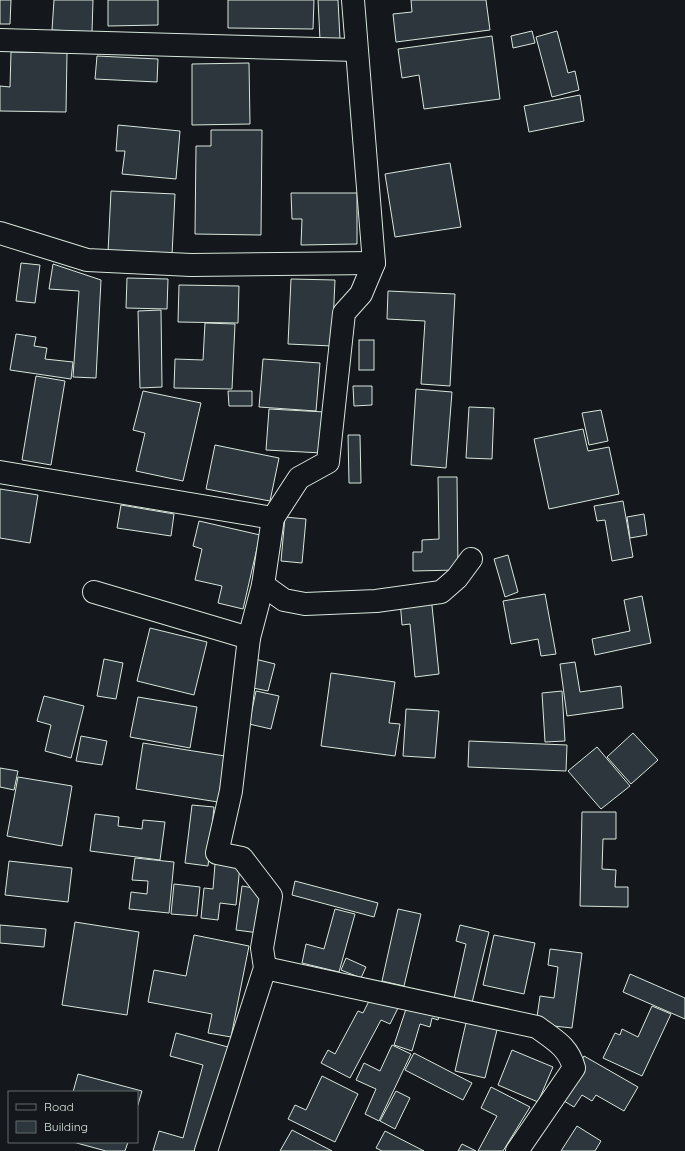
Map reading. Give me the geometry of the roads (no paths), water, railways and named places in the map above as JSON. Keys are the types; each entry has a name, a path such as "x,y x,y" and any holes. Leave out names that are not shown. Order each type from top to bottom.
{"street":[{"path":"206,1151 266,968 262,948 271,896 242,858 217,853 231,791 249,638 263,585 273,518 299,478 328,462 344,313 361,294 374,263 353,0"},
{"path":"0,40 356,50"},
{"path":"0,233 87,260 191,265 374,263"},
{"path":"0,472 273,518"},
{"path":"263,585 284,600 305,604 383,600 442,592 456,578 471,559"},
{"path":"94,592 249,638"},
{"path":"266,968 537,1027 564,1048 571,1056 574,1068 517,1151"}]}
